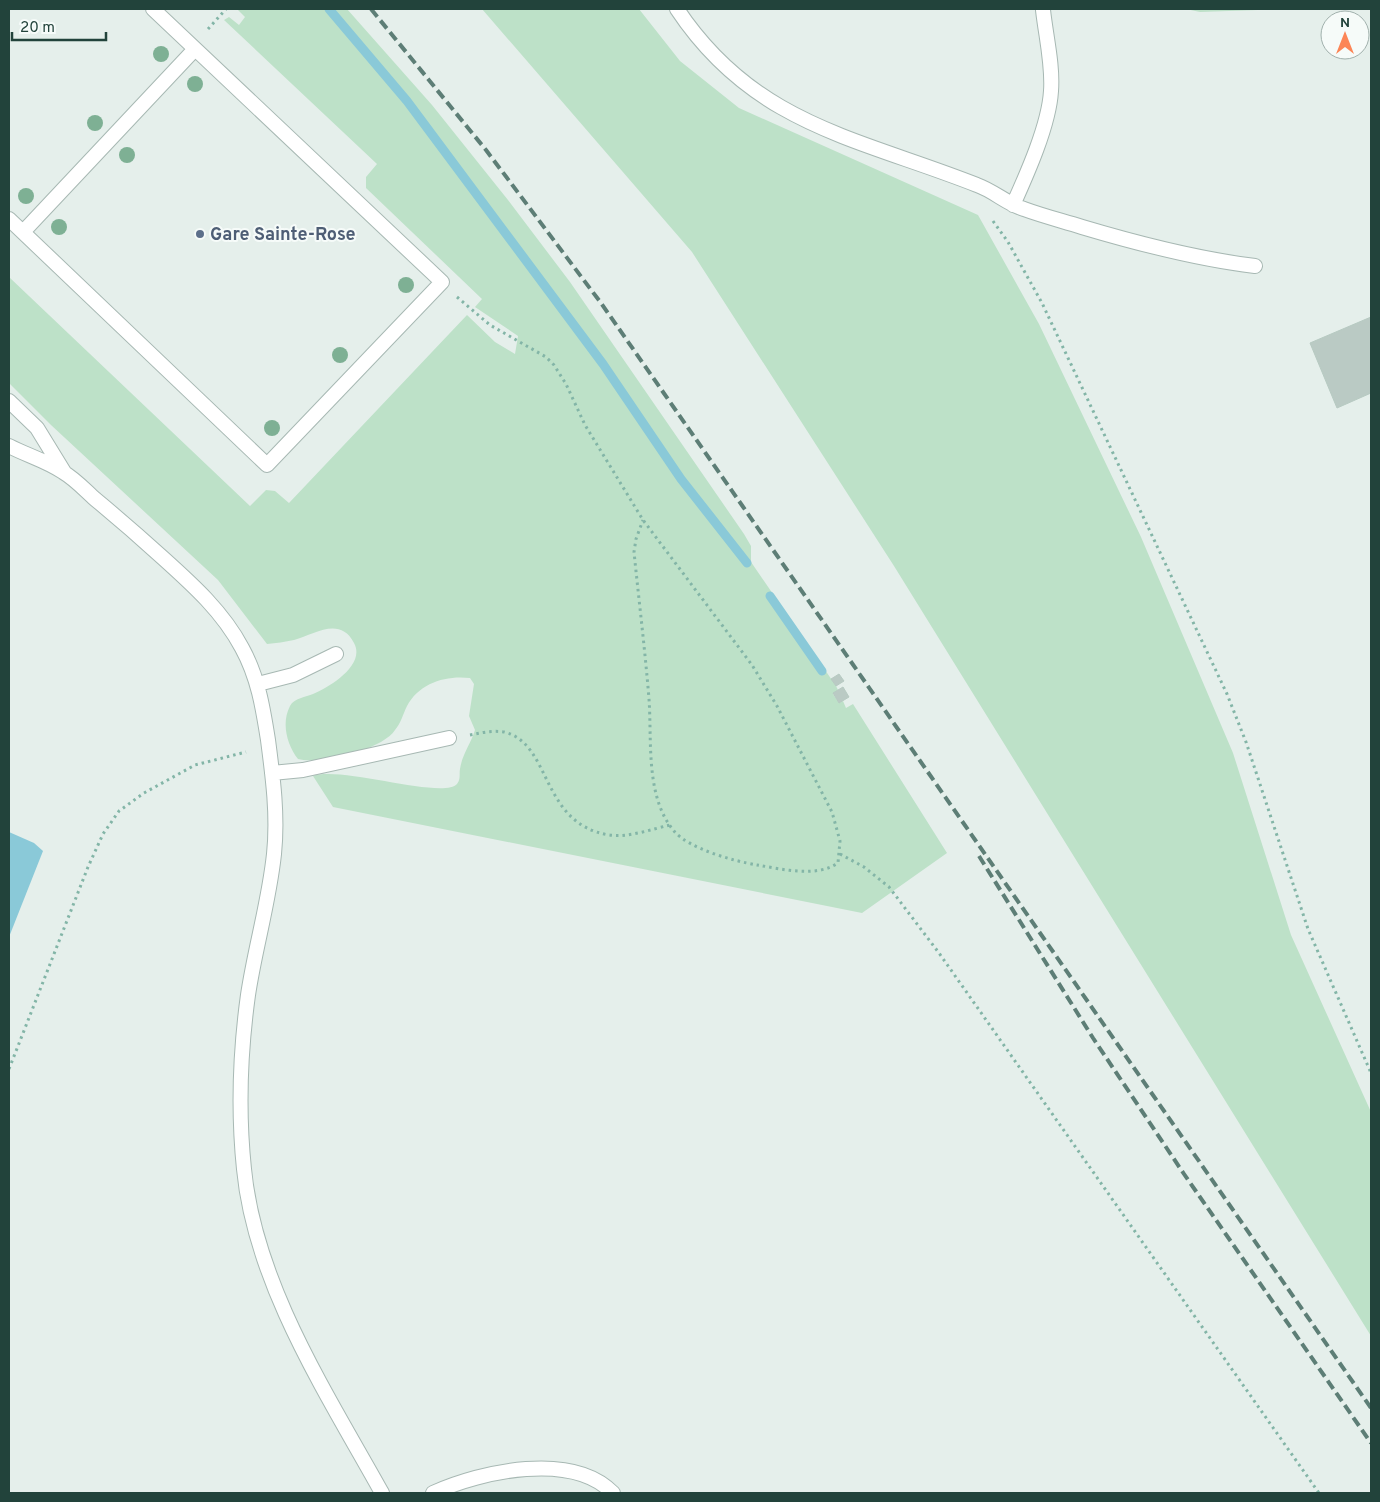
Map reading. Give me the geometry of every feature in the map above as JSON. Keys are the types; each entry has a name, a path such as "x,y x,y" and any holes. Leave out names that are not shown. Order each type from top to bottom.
{"lane":[{"path":"9,219 268,465 442,282 153,9"},
{"path":"677,9 710,51 735,75 796,117 860,144 977,185 1013,205 1136,242 1196,257 1255,266"},
{"path":"1013,205 1048,113 1051,73 1043,10"},
{"path":"22,232 195,49"},
{"path":"9,401 37,428 64,472"},
{"path":"9,446 64,472 147,543 198,590 223,618 243,648 258,684 272,773 276,813 274,854 262,928 248,994 241,1066 244,1172 251,1215 265,1261 288,1316 321,1385 382,1493"},
{"path":"258,684 293,675 336,654"},
{"path":"272,773 303,770 367,758 449,738"},
{"path":"433,1493 500,1473 548,1469 578,1472 604,1483 613,1493"}],"path":[{"path":"220,16 223,10"},
{"path":"990,218 1008,242 1042,303 1227,694 1249,751 1308,929 1371,1073"},
{"path":"442,282 490,325 546,357 554,364 590,432 643,520 752,665 772,698 832,812 840,841 840,854 838,863 830,868 816,871 789,870 750,864 704,850 674,832 670,825 658,799 653,766 649,699 634,552 636,539 643,520"},
{"path":"449,738 488,731 504,732 518,738 533,753 558,803 572,818 591,830 611,836 670,825"},
{"path":"9,1069 88,867 103,834 120,811 144,793 195,765 268,746"},
{"path":"840,854 864,867 889,887 939,953 1319,1493"}],"green space":[{"path":"237,9 347,9 432,105 508,200 570,282 744,534 751,546 751,562 836,686 838,690 833,694 839,703 843,701 846,708 853,704 947,853 862,913 333,807 313,776 327,774 346,775 433,788 448,788 457,784 463,759 475,730 469,716 474,684 470,678 443,679 426,686 412,698 395,730 377,744 364,750 335,758 321,760 298,759 286,734 287,713 294,701 313,694 337,681 351,667 356,651 354,643 348,635 342,630 327,629 294,640 267,644 218,580 51,425 9,383 9,277 250,506 266,490 275,491 289,503 467,315 495,342 515,354 518,336 475,307 482,299 366,188 366,177 377,164 224,20 229,17 239,25 245,17"},
{"path":"482,9 639,9 680,61 739,108 978,215 1039,324 1141,537 1233,753 1291,935 1371,1112 1371,1336 894,566 692,252"},
{"path":"1186,9 1289,9 1200,12"}],"water":[{"path":"9,832 34,843 43,851 9,937"}],"building":[{"path":"1371,317 1371,393 1337,408 1310,343"},
{"path":"839,674 844,681 836,686 831,679"},
{"path":"843,687 849,697 839,703 833,693"}],"waterway":[{"path":"329,9 407,101 603,364 681,479 747,563"},
{"path":"770,596 822,671"}],"railway":[{"path":"371,9 486,150 601,303 1371,1408"},
{"path":"979,856 1093,1038 1184,1174 1371,1443"}],"place":[{"name":"Gare Sainte-Rose","path":"200,234"}]}
